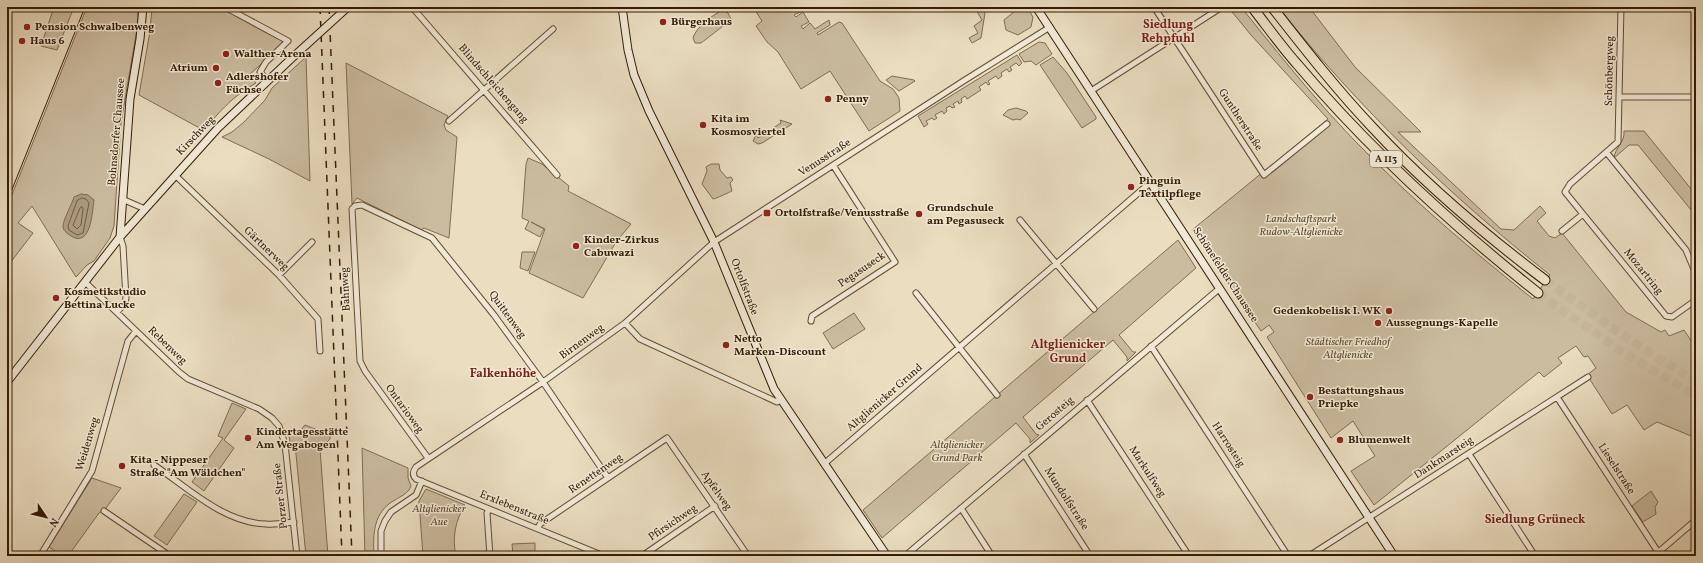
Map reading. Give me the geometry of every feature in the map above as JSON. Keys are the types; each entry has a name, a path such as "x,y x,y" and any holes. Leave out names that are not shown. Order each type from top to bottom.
{"highway":[{"name":"A 113","path":"1252,7 1296,64 1364,138 1425,197 1489,254 1538,293"},
{"name":"A 113","path":"1272,7 1307,52 1367,122 1402,158 1495,242 1545,280"}],"street":[{"name":"Bohnsdorfer Chaussee","path":"120,237 130,99 140,39 143,7"},
{"path":"225,7 288,41 266,62 260,72 268,81"},
{"name":"Kirschweg","path":"7,382 120,237 175,175 218,128 348,7"},
{"name":"Blindschleichengang","path":"412,7 557,175"},
{"name":"Ortolfstraße","path":"622,7 628,50 634,75 649,110 714,242 766,374 781,400 885,554"},
{"name":"Schönefelder Chaussee","path":"1036,7 1394,556"},
{"name":"Guntherstraße","path":"1154,7 1264,175 1327,124"},
{"path":"1091,91 1222,7"},
{"name":"Schönbergweg","path":"1619,136 1621,7"},
{"name":"Venusstraße","path":"625,323 714,242 1050,27"},
{"path":"449,121 553,29"},
{"path":"1620,97 1696,97"},
{"name":"Mozartring","path":"1619,136 1618,142 1566,188 1565,192 1666,316 1672,317 1696,300"},
{"path":"1607,153 1686,250 1696,274"},
{"name":"Pegasuseck","path":"811,322 812,316 895,262 833,165"},
{"name":"Gärtnerweg","path":"175,175 279,275 318,319 320,351"},
{"name":"Altglienicker Grund","path":"824,464 1151,182"},
{"path":"122,199 145,209"},
{"name":"Quittenweg","path":"355,206 362,205 432,238 479,294 543,382 608,478"},
{"name":"Bahnweg","path":"355,206 352,209 360,361 365,371"},
{"path":"1562,231 1583,214"},
{"path":"1020,220 1094,309"},
{"path":"117,312 125,303 126,298 123,246 120,237"},
{"path":"279,275 312,242"},
{"name":"Rebenweg","path":"85,282 178,372 188,379 265,413 279,426 283,435"},
{"name":"Gerosteig","path":"904,556 1220,288"},
{"path":"916,293 996,395"},
{"path":"625,323 640,339 776,402 781,400"},
{"name":"Birnenweg","path":"419,480 413,475 413,470 416,466 543,382 625,323"},
{"name":"Weidenweg","path":"42,554 92,471 128,341 136,330"},
{"name":"Harrosteig","path":"1151,346 1288,556"},
{"name":"Ontarioweg","path":"365,371 428,458"},
{"name":"Dankmarsteig","path":"1309,556 1588,377"},
{"name":"Lieselstraße","path":"1557,397 1656,554"},
{"name":"Markulfweg","path":"1087,400 1189,556"},
{"name":"Porzer Straße","path":"283,435 297,556"},
{"name":"Renettenweg","path":"538,528 540,524 667,438"},
{"name":"Apfelweg","path":"667,438 748,556"},
{"name":"Mundolfstraße","path":"1024,454 1090,556"},
{"path":"1468,454 1535,556"},
{"path":"154,465 222,512 236,518 266,524 294,522"},
{"path":"381,556 381,531 385,521 391,512 416,494 419,480"},
{"name":"Erxlebenstraße","path":"419,480 604,556"},
{"name":"Pfirsichweg","path":"642,556 715,506"},
{"path":"489,508 487,513 490,556"},
{"path":"961,508 992,556"},
{"path":"104,511 170,556"},
{"path":"1656,554 1696,520"},
{"path":"42,554 49,556"},
{"path":"874,556 885,554"}],"green space":[{"path":"54,7 74,7 57,50 41,46"},
{"path":"87,7 138,7 138,23 121,123 114,226 110,238 94,261 87,265 76,277 32,206 18,223 33,233 7,267 7,207"},
{"path":"152,7 223,7 279,37 283,41 279,48 249,75 256,83 228,104 205,131 139,95 150,31"},
{"path":"753,7 799,7 802,11 794,15 796,17 803,12 809,22 801,26 803,29 810,23 815,29 829,20 830,25 817,33 818,35 839,22 842,23 880,81 893,89 899,98 900,111 869,131 830,71 801,89 778,52 767,42 756,26 762,21"},
{"path":"981,7 985,13 981,38 972,43 969,38 978,33 974,26 982,20 976,10"},
{"path":"1012,7 1027,7 1033,17 1031,27 1018,35 1006,30 1004,20 1015,11"},
{"name":"Landschaftspark Rudow-Altglienicke","path":"1228,7 1241,7 1328,112 1401,186 1453,233 1533,299 1550,275 1476,214 1406,149 1340,80 1278,7 1309,7 1355,67 1421,132 1398,132 1501,229 1514,230 1540,206 1546,213 1537,221 1549,236 1555,238 1562,233 1626,312 1661,332 1665,330 1669,336 1684,330 1696,348 1696,438 1657,422 1644,430 1627,405 1612,414 1587,375 1596,368 1588,356 1584,357 1576,346 1558,358 1562,363 1544,377 1539,372 1374,505 1351,471 1375,456 1353,421 1331,438 1267,337 1274,332 1269,325 1261,331 1192,230 1328,119 1251,35"},
{"path":"724,10 728,13 731,19 701,43 695,43 693,38 701,25"},
{"path":"1039,42 1045,43 1052,54 1036,65 1031,61 1024,62 1019,54"},
{"path":"1017,55 1022,63 1019,66 1016,63 1010,67 1012,70 1009,72 1007,69 1001,73 1002,76 998,79 996,76 988,81 990,84 988,85 986,82 979,87 981,90 967,99 965,96 961,99 962,102 959,104 958,101 953,104 955,107 952,108 950,106 946,108 947,111 944,114 942,111 935,115 937,118 934,120 932,118 926,121 928,124 924,127 918,116"},
{"path":"306,57 310,181 269,159 222,137 232,132 244,122 265,100 272,88"},
{"path":"1053,57 1067,73 1096,117 1096,119 1082,128 1040,65"},
{"path":"346,63 448,116 444,125 446,130 457,137 449,238 424,228 421,230 357,198 352,204"},
{"path":"892,76 915,81 899,91 886,80"},
{"path":"1016,108 1028,113 1020,120 1013,120 1003,115 1008,110"},
{"path":"780,120 792,124 762,143 758,144 753,141 756,135 758,138 781,123"},
{"path":"1624,131 1644,131 1696,195 1696,216 1638,145 1629,145 1614,158 1616,151 1622,142"},
{"name":"Kinder-Zirkus Cabuwazi","path":"528,158 542,164 569,186 568,191 631,224 616,242 583,298 529,273 545,229 531,222 544,229 540,237 525,229 529,221 522,218 526,164"},
{"path":"711,164 719,164 720,170 727,178 731,177 733,180 730,183 732,191 713,199 702,184 707,171 706,167"},
{"name":"Altglienicker Grund Park","path":"1178,240 1196,268 1119,335 1133,352 1136,352 1127,361 1127,357 1113,340 1023,417 1036,434 1039,435 1030,443 1030,439 1016,423 882,538 863,510"},
{"path":"522,252 535,252 528,271 520,268"},
{"path":"854,313 865,329 833,349 823,333"},
{"path":"232,403 246,409 224,440 234,448 204,491 192,482 223,438 218,436"},
{"path":"305,425 330,435 330,439 320,449 328,556 306,556 295,444 290,442 288,430 300,431"},
{"path":"362,448 408,468 408,478 411,486 406,493 388,505 378,517 374,532 374,556 365,556"},
{"path":"92,478 121,488 106,508 99,513 68,556 62,556 49,547"},
{"name":"Altglienicker Aue","path":"426,489 465,505 455,530 454,543 456,556 423,556 419,501"},
{"path":"1651,491 1658,502 1655,507 1656,514 1643,522 1632,506"},
{"path":"184,494 197,502 167,545 154,536"},
{"path":"535,543 535,556 513,556 512,544"}],"water":[{"path":"81,194 88,195 94,200 91,220 87,233 83,237 78,238 67,233 63,226 74,197"}],"tunnel":[{"path":"1545,280 1628,339 1696,381"},
{"path":"1538,293 1621,351 1696,396"}],"tram line":[{"path":"7,202 85,7"}],"railway":[{"path":"320,7 342,556"},
{"path":"329,7 352,556"}],"place":[{"name":"Bürgerhaus","path":"663,22"},
{"name":"Pension Schwalbenweg","path":"27,27"},
{"name":"Haus 6","path":"22,41"},
{"name":"Walther-Arena","path":"226,54"},
{"name":"Atrium","path":"216,68"},
{"name":"Adlershofer Füchse","path":"218,83"},
{"name":"Penny","path":"828,99"},
{"name":"Kita im Kosmosviertel","path":"703,125"},
{"name":"Pinguin Textilpflege","path":"1131,187"},
{"name":"Ortolfstraße/Venusstraße","path":"767,213"},
{"name":"Grundschule am Pegasuseck","path":"919,214"},
{"name":"Kinder-Zirkus Cabuwazi","path":"576,246"},
{"name":"Kosmetikstudio Bettina Lucke","path":"56,298"},
{"name":"Gedenkobelisk I. WK","path":"1389,311"},
{"name":"Aussegnungs-Kapelle","path":"1378,323"},
{"name":"Netto Marken-Discount","path":"726,345"},
{"name":"Bestattungshaus Priepke","path":"1310,397"},
{"name":"Kindertagesstätte Am Wegabogen","path":"248,438"},
{"name":"Blumenwelt","path":"1340,440"},
{"name":"Kita - Nippeser Straße \"Am Wäldchen\"","path":"122,466"}],"district":[{"name":"Siedlung Rehpfuhl","path":"1168,32"},
{"name":"Altglienicker Grund","path":"1068,352"},
{"name":"Falkenhöhe","path":"503,374"},
{"name":"Siedlung Grüneck","path":"1535,520"}],"park label":[{"name":"Städtischer Friedhof Altglienicke","path":"1348,348"}]}
